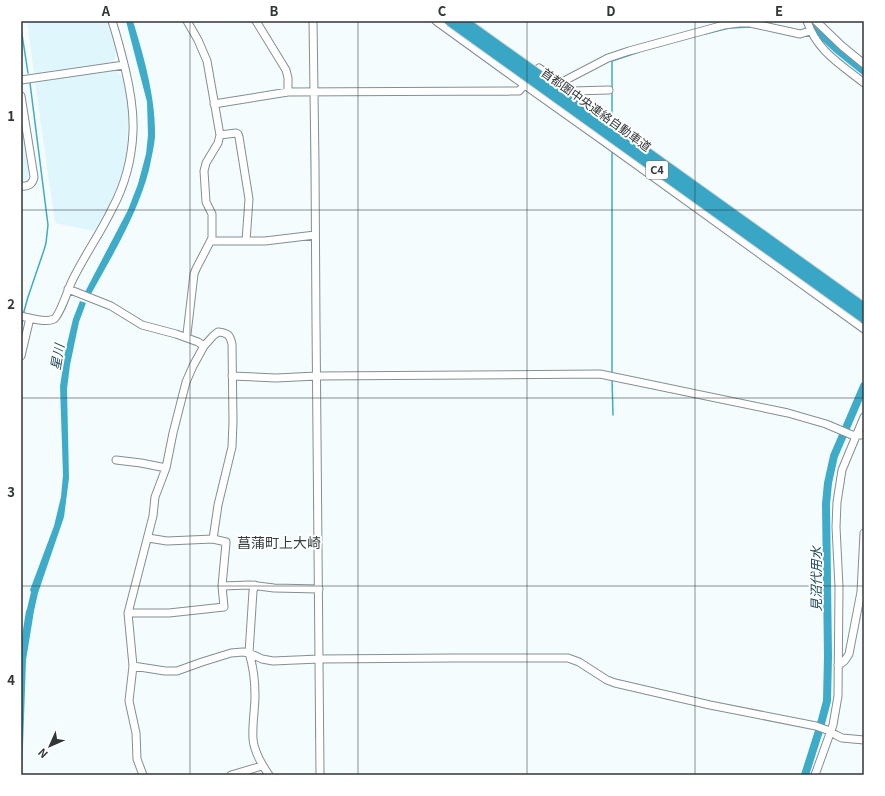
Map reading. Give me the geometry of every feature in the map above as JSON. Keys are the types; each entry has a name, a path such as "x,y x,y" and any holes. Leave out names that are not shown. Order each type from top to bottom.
{"highway":[{"name":"首都圏中央連絡自動車道","path":"450,21 864,318"},
{"name":"首都圏中央連絡自動車道","path":"463,21 864,308"}],"street":[{"path":"21,356 26,317 48,320 57,316 81,262 113,209 123,186 127,172 132,144 132,99 112,21"},
{"path":"186,337 194,274 212,238 212,214 206,202 204,171 206,163 218,143 220,135 207,61 198,40 187,21"},
{"path":"256,21 286,70 288,78 288,92"},
{"path":"313,21 316,164 315,235 320,775"},
{"path":"436,21 524,86 612,147 864,329"},
{"path":"807,21 810,31 825,51 864,83"},
{"path":"816,21 842,46 864,64"},
{"path":"214,104 288,92 519,91 539,68 560,83 608,58 641,47 724,25 739,22 800,34 810,31"},
{"path":"21,80 124,64"},
{"path":"572,91 608,90"},
{"path":"21,96 34,177 30,185 21,186"},
{"path":"220,135 236,133 239,137 249,200 246,241"},
{"path":"211,241 265,241 315,235"},
{"path":"68,289 111,306 142,325 186,337 204,346"},
{"path":"143,775 137,759 136,733 129,701 133,666 128,613 148,538 153,516 155,497 166,468 186,382 204,346 218,332 229,335 232,344 232,447 218,505 213,539"},
{"path":"232,376 276,378 317,376 600,374 788,413 857,435"},
{"path":"824,729 833,725 838,696 839,587 836,527 837,502 842,470 864,417"},
{"path":"116,460 166,468"},
{"path":"838,665 845,661 849,654 859,604 862,586 864,533"},
{"path":"128,613 169,613 224,608 222,586 226,543 213,539 167,541 148,538"},
{"path":"222,586 255,585 274,588 319,589"},
{"path":"255,585 249,653 251,658 255,696 253,740 262,766 269,775"},
{"path":"133,666 165,671 178,671 202,662 243,652 267,661 319,659 568,658 579,662 607,680 615,683 824,729 842,738 864,740"},
{"path":"815,775 824,729"},
{"path":"231,775 262,766"}],"shaded area":[{"path":"27,21 107,21 116,52 114,62 34,73"},
{"path":"816,32 864,73 864,80 834,57"},
{"path":"116,71 122,76 128,105 128,119 127,150 123,170 116,189 109,206 94,231 55,223 35,83"},
{"path":"21,125 28,177 21,181"}],"water":[{"path":"126,21 133,21 145,64 154,108 155,141 149,170 138,203 124,234 91,294 85,292 128,210 138,184 146,154 148,135 147,102"},
{"path":"80,301 86,303 79,322 70,365 67,389 69,478 64,517 38,593 26,660 21,775 21,642 31,592 30,590 54,526 61,497 63,475 60,386 62,365 73,319"}],"waterway":[{"path":"807,21 838,50 864,71"},
{"path":"705,34 729,28 752,27"},
{"path":"21,28 28,73"},
{"path":"612,88 612,61 639,52"},
{"path":"23,315 46,243 48,225 30,83"},
{"path":"612,92 612,122"},
{"path":"311,109 312,211"},
{"path":"612,150 612,374"},
{"path":"21,327 23,319"},
{"path":"612,378 613,415"},
{"name":"見沼代用水","path":"805,775 827,701 828,656 826,504 828,483 834,456 864,386"},
{"path":"314,451 314,509"},
{"path":"316,693 316,737"}],"district":[{"name":"菖蒲町上大崎","path":"279,543"}],"water label":[{"name":"星川","path":"57,357"}]}
